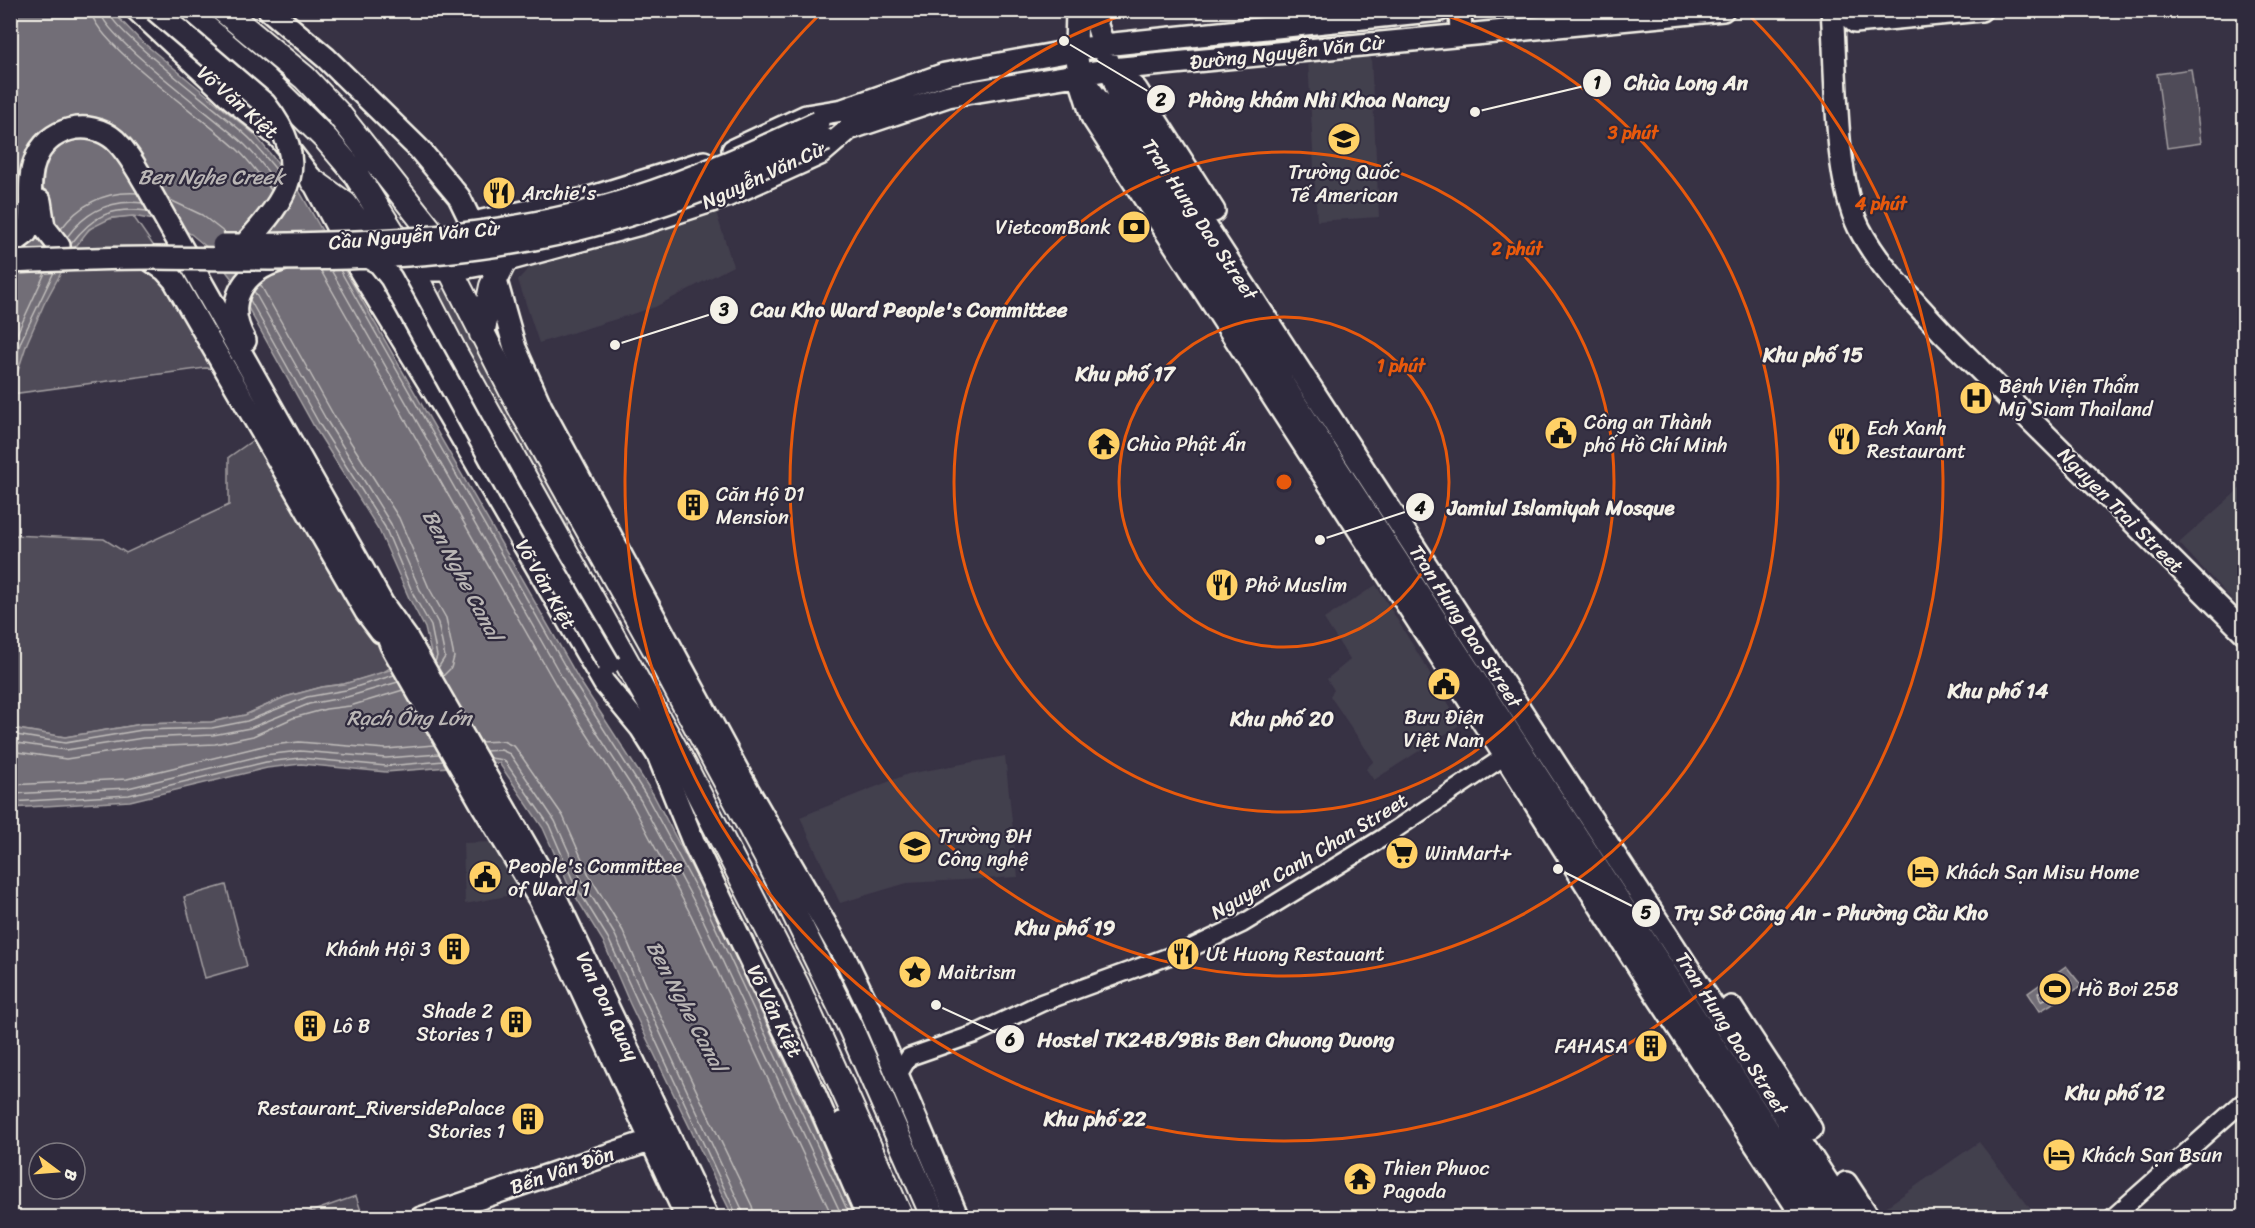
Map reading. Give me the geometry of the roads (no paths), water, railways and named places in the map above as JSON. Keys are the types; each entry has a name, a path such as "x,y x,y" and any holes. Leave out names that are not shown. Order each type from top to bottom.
{"highway":[{"name":"Võ Văn Kiệt","path":"185,10 264,78 326,139 355,173 393,233 646,718 683,764 796,984 901,1218"},
{"path":"223,10 305,78 329,103 363,141 429,230 456,278 482,334 769,862 851,1029 934,1218"},
{"path":"313,181 345,204 366,233 389,255 410,266"},
{"path":"482,334 497,267"},
{"path":"428,298 432,286 442,280 454,281 456,278"}],"main road":[{"name":"Võ Văn Kiệt","path":"137,10 231,98 280,138 313,181 361,272 391,318 604,683 646,718 658,755 693,841 813,1090 868,1218"},
{"path":"155,10 265,104 278,120 288,145 291,157 290,176 286,188 274,213 244,245"},
{"path":"269,10 306,40 419,149 442,173 474,223 497,267 515,348 541,407 748,790 845,958 888,1050 904,1066 958,1218"},
{"path":"1077,10 1076,50 1079,75"},
{"path":"1097,10 1097,25 1112,69"},
{"path":"1104,45 1440,10"},
{"path":"1460,10 1461,35 1723,10"},
{"name":"Nguyen Trai Street","path":"1832,10 1845,184 1856,220 1869,244 1896,280 1942,332 2244,632"},
{"path":"1842,10 1856,22 1981,10"},
{"name":"Đường Nguyễn Văn Cừ","path":"1112,69 1461,35"},
{"name":"Nguyễn Văn Cừ","path":"410,266 456,278 497,267 545,250 644,223 727,196 820,154 846,120 945,74 1104,45"},
{"name":"Nguyễn Văn Cừ","path":"429,230 474,223 589,198 680,171 725,154 806,116 846,120 948,96 1112,69"},
{"name":"Tran Hung Dao Street","path":"1112,69 1120,99 1122,118 1152,196"},
{"name":"Tran Hung Dao Street","path":"1112,69 1136,89 1200,203 1626,859 1658,941 1666,970 1730,1053 1763,1103 1826,1218"},
{"name":"Tran Hung Dao Street","path":"1079,75 1200,203"},
{"name":"Tran Hung Dao Street","path":"1079,75 1092,117 1152,196 1512,751 1658,941 1692,959 1706,981 1730,1053 1763,1103 1852,1213"},
{"name":"Cầu Nguyễn Văn Cừ","path":"10,261 147,258 282,260 370,258 484,247 540,238 641,213 737,178 846,120"},
{"name":"Cầu Nguyễn Văn Cừ","path":"10,247 26,233 29,225 32,168 39,152 59,133 74,128 101,131 122,147 376,606 404,649"},
{"name":"Cầu Nguyễn Văn Cừ","path":"10,247 244,245 448,236 542,221 632,199 822,131"},
{"name":"Cầu Nguyễn Văn Cừ","path":"59,246 48,235 41,219 40,169 49,150 64,140 82,135 102,141 117,152 170,235"},
{"path":"536,210 533,218 534,234 545,250"},
{"path":"391,318 419,244 429,230"},
{"path":"147,258 165,270 177,286 366,612 404,649"},
{"path":"370,258 392,278 509,493 609,664 646,718"},
{"path":"282,260 259,267 244,282 237,302 238,329 394,600 404,649"},
{"path":"1267,374 1298,354"},
{"path":"1392,565 1422,544"},
{"name":"Van Don Quay","path":"404,649 491,804 548,898 661,1137 708,1218"},
{"path":"1512,751 1542,730"},
{"name":"Võ Văn Kiệt","path":"683,764 710,846 827,1091 884,1218"},
{"name":"Tran Hung Dao Street","path":"1658,941 1648,982 1730,1053"},
{"path":"1648,982 1666,970"},
{"name":"Tran Hung Dao Street","path":"1763,1103 1804,1218"},
{"name":"Van Don Quay","path":"661,1137 687,1218"},
{"name":"Bến Vân Đồn","path":"420,1218 661,1137"}],"street":[{"name":"Nguyen Canh Chan Street","path":"904,1066 1041,1003 1190,949 1242,924 1384,837 1512,751"},
{"path":"2112,1218 2244,1101"}],"water":[{"name":"Ben Nghe Creek","path":"11,11 112,11 140,40 255,135 297,187 580,681 653,794 711,905 857,1217 733,1217 630,1004 603,941 569,886 543,828 499,763 386,772 301,764 267,768 130,801 11,808 11,728 65,737 142,724 211,722 245,715 285,697 322,687 344,684 432,657 425,628 379,530 315,428 232,279 209,249 191,234 174,224 133,216 111,218 89,229 74,249 44,304 27,343 11,392"},
{"name":"Hồ Bơi 258","path":"2066,966 2082,986 2040,1011 2028,993"}],"place":[{"name":"Phòng khám Nhi Khoa Nancy","path":"1064,41"},
{"name":"Chùa Long An","path":"1475,112"},
{"name":"Trường Quốc Tế American","path":"1344,139"},
{"name":"Archie's","path":"499,193"},
{"name":"VietcomBank","path":"1134,227"},
{"name":"Cau Kho Ward People's Committee","path":"615,345"},
{"name":"Bệnh Viện Thẩm Mỹ Siam Thailand","path":"1976,398"},
{"name":"Công an Thành phố Hồ Chí Minh","path":"1561,433"},
{"name":"Ech Xanh Restaurant","path":"1844,439"},
{"name":"Chùa Phật Ấn","path":"1104,444"},
{"name":"Căn Hộ D1 Mension","path":"693,505"},
{"name":"Jamiul Islamiyah Mosque","path":"1320,540"},
{"name":"Phở Muslim","path":"1222,585"},
{"name":"Bưu Điện Việt Nam","path":"1444,684"},
{"name":"Trường ĐH Công nghệ","path":"915,847"},
{"name":"WinMart+","path":"1402,853"},
{"name":"Trụ Sở Công An - Phường Cầu Kho","path":"1558,869"},
{"name":"Khách Sạn Misu Home","path":"1923,872"},
{"name":"People's Committee of Ward 1","path":"485,877"},
{"name":"Khánh Hội 3","path":"454,949"},
{"name":"Ut Huong Restauant","path":"1183,954"},
{"name":"Maitrism","path":"915,972"},
{"name":"Hồ Bơi 258","path":"2055,989"},
{"name":"Hostel TK24B/9Bis Ben Chuong Duong","path":"936,1005"},
{"name":"Shade 2 Stories 1","path":"516,1022"},
{"name":"Lô B","path":"310,1026"},
{"name":"FAHASA","path":"1651,1046"},
{"name":"Restaurant_RiversidePalace Stories 1","path":"528,1119"},
{"name":"Khách Sạn Bsun","path":"2059,1155"},
{"name":"Thien Phuoc Pagoda","path":"1360,1179"}],"district":[{"name":"Khu phố 15","path":"1813,355"},
{"name":"Khu phố 17","path":"1125,374"},
{"name":"Khu phố 14","path":"1998,691"},
{"name":"Khu phố 20","path":"1282,719"},
{"name":"Khu phố 19","path":"1065,928"},
{"name":"Khu phố 12","path":"2115,1093"},
{"name":"Khu phố 22","path":"1095,1119"}],"water label":[{"name":"Ben Nghe Canal","path":"462,575"},
{"name":"Rạch Ông Lớn","path":"409,718"},
{"name":"Ben Nghe Canal","path":"686,1006"}]}
